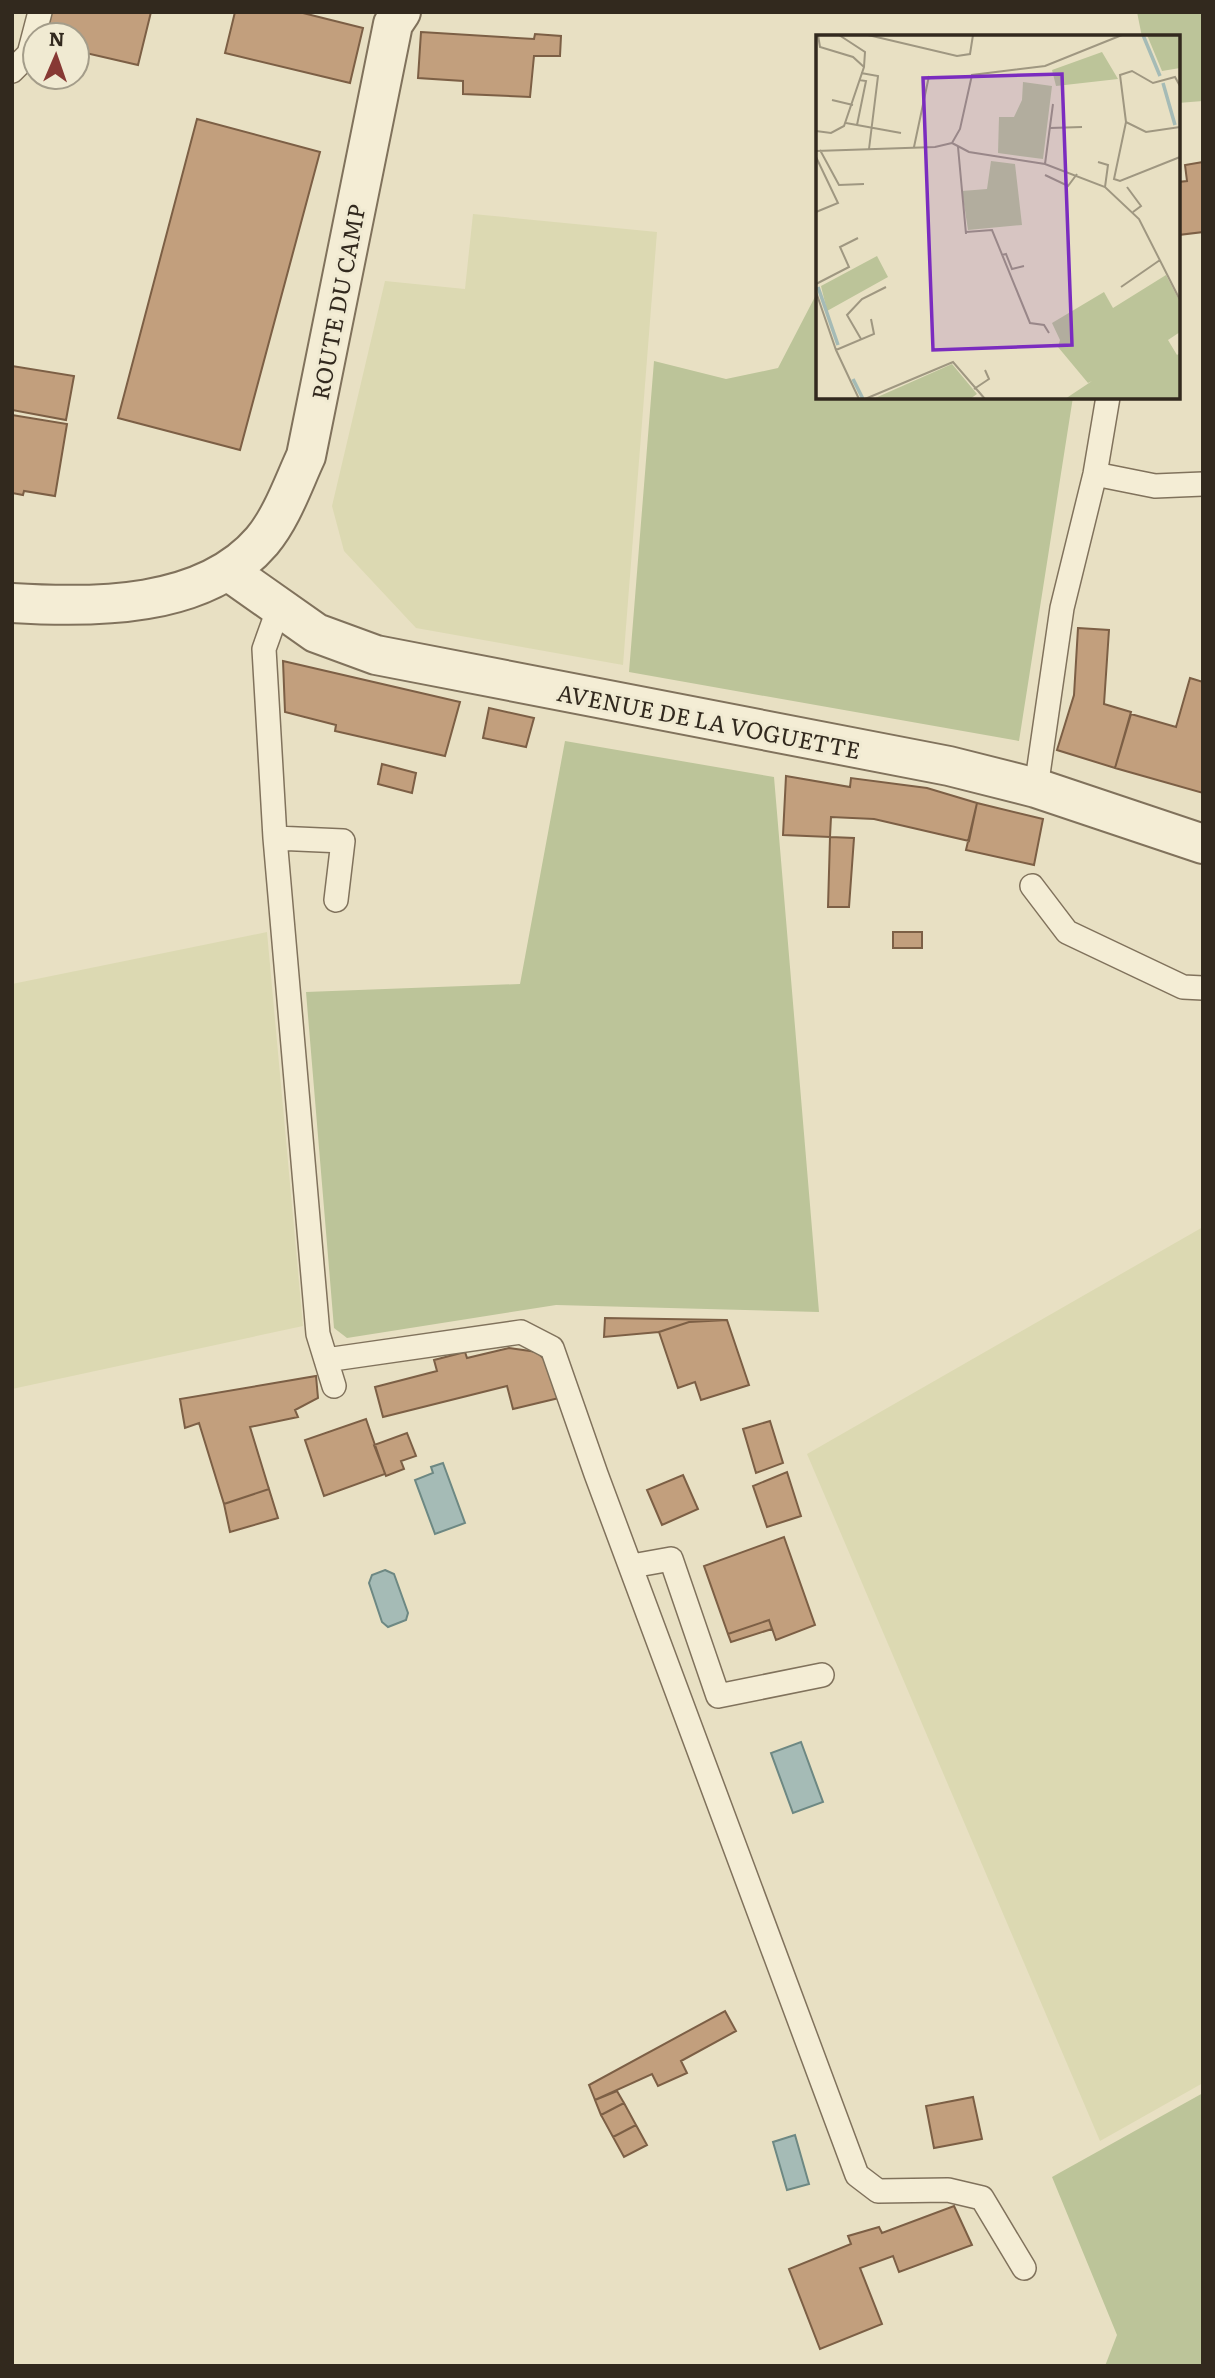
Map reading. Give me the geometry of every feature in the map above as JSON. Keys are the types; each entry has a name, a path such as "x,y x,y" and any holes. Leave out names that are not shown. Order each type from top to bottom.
{"street":[{"name":"ROUTE DU CAMP","path":"228,572 262,541 285,503 306,456 393,24 401,12"},
{"path":"12,603 79,607 132,603 180,590 228,572"},
{"name":"AVENUE DE LA VOGUETTE","path":"228,572 316,633 376,655 936,764 1036,788 1203,844"}],"lane":[{"path":"12,71 29,54 40,12"},
{"path":"1036,788 1062,608 1096,474 1108,399"},
{"path":"1096,474 1155,486 1203,484"},
{"path":"278,607 264,649 275,838 318,1334 334,1386"},
{"path":"275,838 343,841 336,900"},
{"path":"1032,886 1067,932 1183,987 1203,988"},
{"path":"326,1360 521,1332 552,1348 596,1474 857,2175 878,2191 948,2190 982,2198 1024,2268"},
{"path":"632,1566 671,1559 718,1696 822,1675"}],"shaded area":[{"path":"473,214 657,232 623,665 416,628 344,551 332,506 385,281 465,289"},
{"path":"267,932 303,1326 12,1389 12,984"},
{"path":"1203,1227 1203,2083 1100,2141 807,1454"}],"green space":[{"path":"1137,12 1203,12 1203,101 1180,103 1180,35 1142,35"},
{"path":"816,295 816,399 1073,399 1019,741 629,672 654,361 726,379 778,368"},
{"path":"565,741 774,777 819,1312 556,1305 347,1338 334,1328 306,992 520,984"},
{"path":"1203,2093 1203,2366 1105,2366 1117,2335 1052,2177"}],"water":[{"path":"443,1463 465,1523 435,1534 415,1480 433,1473 431,1467"},
{"path":"385,1570 394,1574 408,1613 406,1620 388,1627 382,1622 369,1583 372,1575"},
{"path":"801,1742 823,1802 793,1813 771,1753"},
{"path":"795,2135 809,2184 787,2190 773,2142"}],"building":[{"path":"50,12 151,12 138,65 91,54 91,21 49,21"},
{"path":"235,12 299,12 363,28 350,83 225,53"},
{"path":"421,32 534,39 535,34 561,36 560,56 534,56 530,97 463,94 463,81 418,78"},
{"path":"197,119 320,152 240,450 118,418"},
{"path":"1203,162 1203,232 1180,235 1180,182 1187,181 1185,165"},
{"path":"12,366 74,376 66,420 12,410"},
{"path":"12,415 67,424 55,496 24,491 23,495 12,493"},
{"path":"1078,628 1109,630 1104,704 1131,712 1115,768 1057,750 1074,695"},
{"path":"283,661 460,702 445,756 335,731 336,725 285,712"},
{"path":"1190,678 1203,682 1203,793 1115,768 1131,714 1176,727"},
{"path":"489,708 534,718 526,747 483,738"},
{"path":"382,764 416,773 412,793 378,784"},
{"path":"786,776 850,787 851,778 927,788 977,803 969,841 874,819 831,817 830,837 783,835"},
{"path":"977,803 1043,819 1034,865 966,850"},
{"path":"830,837 854,838 849,907 828,907"},
{"path":"893,932 922,932 922,948 893,948"},
{"path":"605,1318 727,1320 689,1322 659,1332 604,1337"},
{"path":"727,1320 749,1385 701,1400 695,1382 678,1388 659,1332 689,1322"},
{"path":"509,1348 537,1352 547,1362 559,1398 513,1409 507,1386 383,1417 375,1387 437,1371 434,1360 465,1352 467,1358"},
{"path":"316,1376 318,1398 295,1410 298,1417 250,1427 269,1489 224,1504 199,1423 185,1428 180,1399"},
{"path":"366,1419 385,1474 324,1496 305,1440"},
{"path":"770,1421 783,1463 756,1473 743,1429"},
{"path":"407,1433 416,1456 401,1461 404,1469 386,1476 374,1445"},
{"path":"787,1472 801,1516 767,1527 753,1486"},
{"path":"683,1475 698,1509 662,1525 647,1490"},
{"path":"269,1489 278,1518 230,1532 224,1504"},
{"path":"784,1537 815,1625 776,1640 769,1620 728,1634 704,1566"},
{"path":"769,1620 772,1629 731,1642 728,1634"},
{"path":"725,2011 736,2031 681,2061 687,2073 658,2086 652,2074 595,2100 589,2085"},
{"path":"617,2091 624,2103 601,2115 595,2100"},
{"path":"973,2097 982,2139 934,2148 926,2106"},
{"path":"624,2103 636,2125 613,2137 601,2115"},
{"path":"636,2125 647,2145 624,2157 613,2137"},
{"path":"954,2206 972,2245 899,2272 893,2256 860,2268 882,2324 820,2349 789,2269 851,2244 848,2236 879,2227 882,2233"}]}
